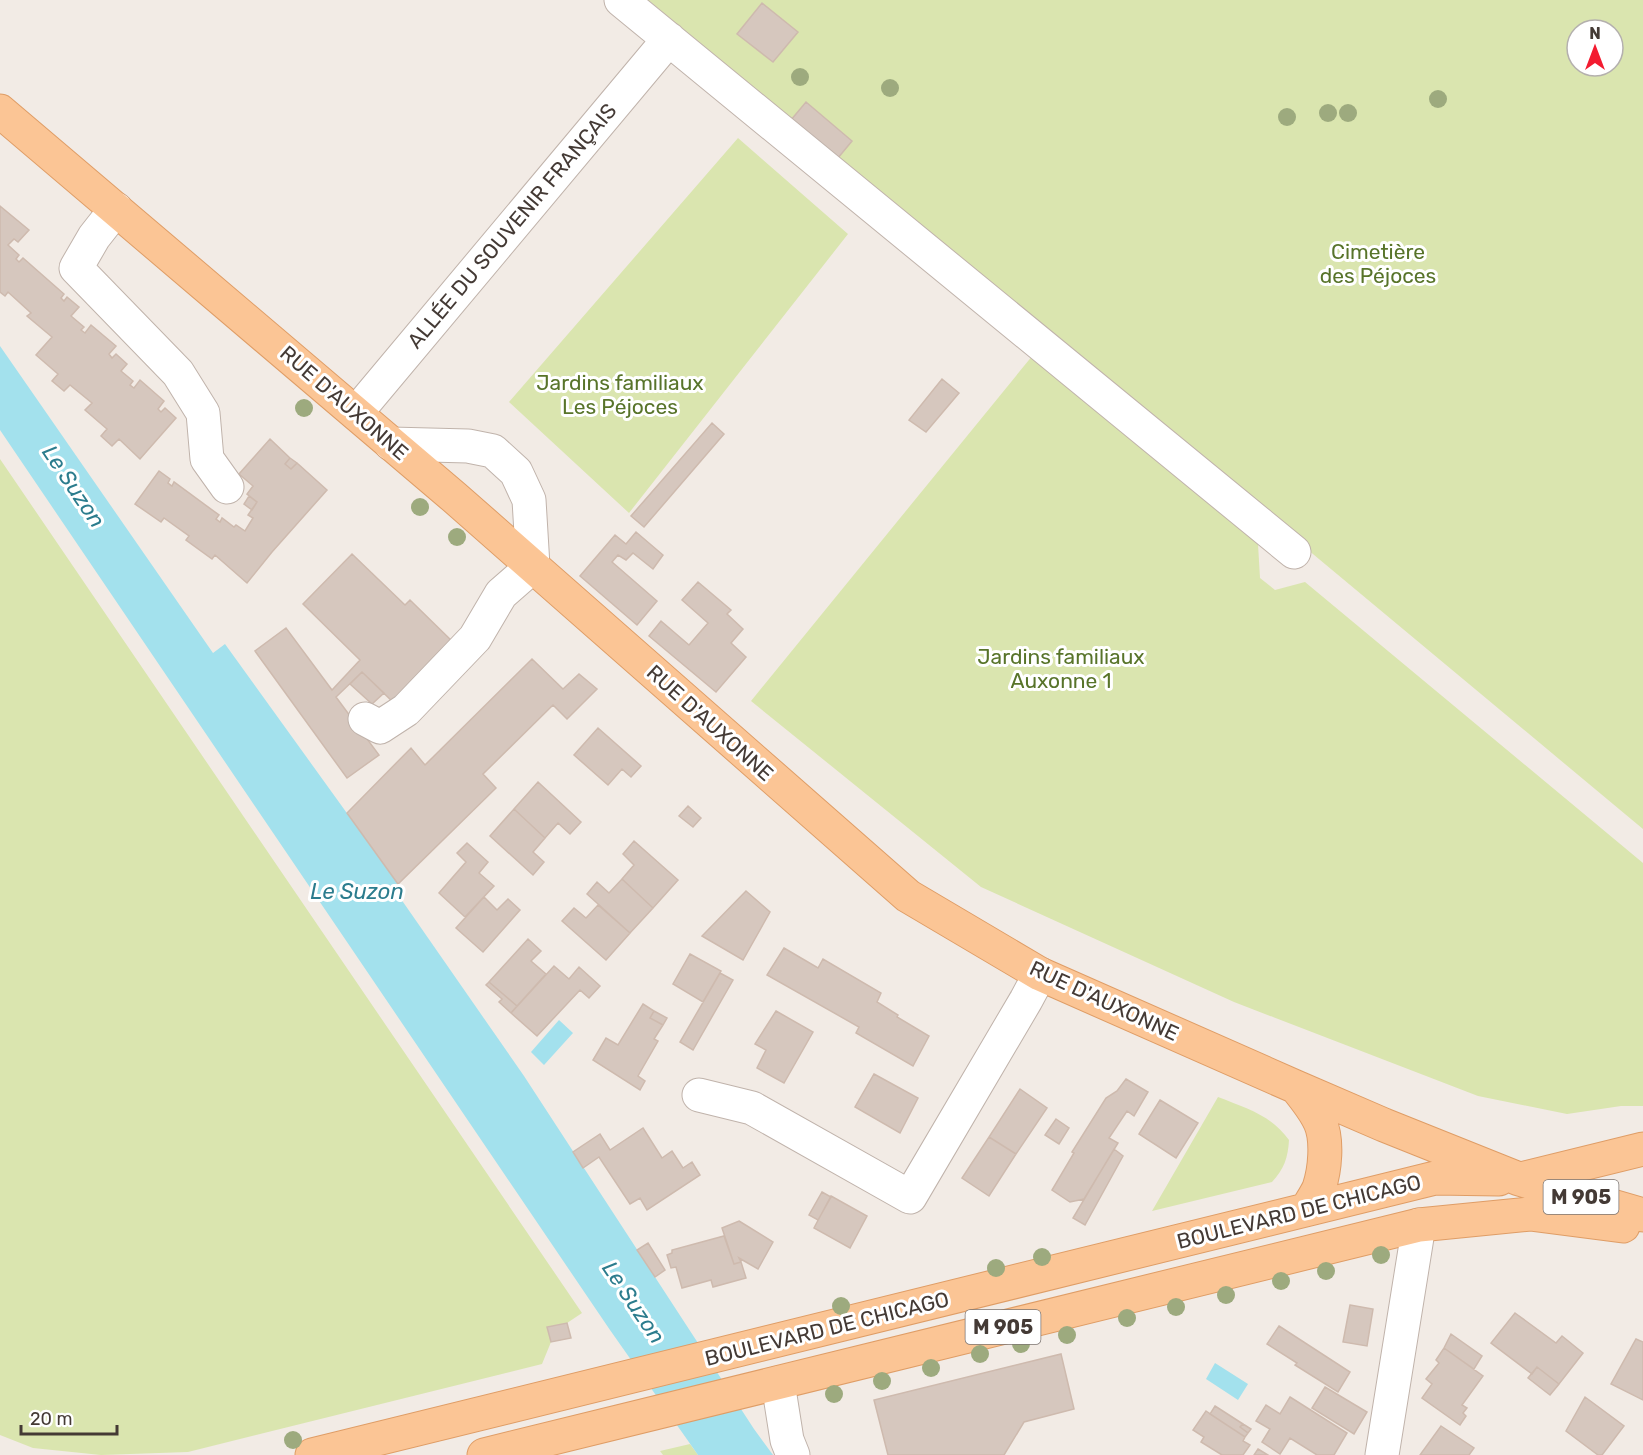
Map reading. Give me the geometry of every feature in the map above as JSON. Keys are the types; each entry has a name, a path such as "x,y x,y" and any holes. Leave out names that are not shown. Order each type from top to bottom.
{"main road":[{"name":"RUE D'AUXONNE","path":"0,111 533,566 908,896 1040,974 1384,1125 1519,1179"},
{"path":"1296,1087 1322,1125 1324,1138 1323,1164 1318,1189 1307,1209"},
{"name":"M 905","path":"1519,1179 1643,1149"},
{"name":"BOULEVARD DE CHICAGO","path":"312,1455 1435,1178 1519,1179"},
{"path":"1262,1263 1309,1233 1519,1179"},
{"name":"M 905","path":"1519,1179 1643,1215"},
{"name":"BOULEVARD DE CHICAGO","path":"484,1455 1419,1225 1530,1214 1643,1228"}],"street":[{"path":"621,0 1294,552"},
{"name":"ALLÉE DU SOUVENIR FRANÇAIS","path":"356,413 669,39"},
{"path":"116,209 94,237 76,268 178,373 203,413 207,459 227,487"},
{"path":"365,719 380,727 406,710 475,638 501,594 533,566 530,500 516,472 493,451 468,446 391,444"},
{"path":"699,1095 752,1107 910,1197 1040,974"},
{"path":"1382,1455 1419,1225"},
{"path":"778,1383 786,1440 793,1455"}],"green space":[{"name":"Cimetière des Péjoces","path":"648,0 1643,0 1643,829"},
{"name":"Jardins familiaux Les Péjoces","path":"738,138 848,234 629,513 509,402"},
{"name":"Jardins familiaux Auxonne 1","path":"1033,355 1258,544 1260,578 1275,590 1305,582 1643,863 1643,1106 1621,1106 1567,1114 1478,1096 1234,1002 981,887 751,701"},
{"path":"0,459 582,1313 567,1323 547,1327 551,1342 542,1364 188,1452 101,1455 33,1448 0,1435"},
{"path":"1218,1097 1257,1113 1282,1131 1289,1140 1286,1158 1280,1172 1272,1182 1152,1211"},
{"path":"690,1444 698,1455 663,1455 660,1451"}],"water":[{"name":"Le Suzon","path":"0,346 213,653 225,644 398,884 394,889 524,1076 773,1455 698,1455 610,1330 0,430"},
{"path":"559,1020 573,1033 544,1065 531,1052"},
{"path":"1215,1363 1248,1384 1238,1400 1206,1379"}],"building":[{"path":"762,3 798,32 773,62 737,34"},
{"path":"806,102 852,141 838,158 791,120"},
{"path":"0,206 29,230 18,242 14,239 8,245 19,255 16,259 19,262 23,258 64,294 61,298 64,301 67,297 79,307 71,316 84,327 81,330 85,333 91,325 116,346 109,354 112,358 116,354 127,364 121,371 133,381 130,385 134,388 140,380 164,401 158,409 161,412 165,408 176,418 140,459 119,439 112,446 101,436 107,429 85,410 92,403 70,385 64,391 52,381 58,374 36,355 52,337 27,316 31,313 8,292 5,296 0,292"},
{"path":"942,379 959,393 926,432 909,420"},
{"path":"712,423 724,434 644,527 631,516"},
{"path":"270,439 290,458 285,464 291,469 297,463 327,490 247,583 215,555 212,559 186,540 189,536 164,518 161,522 135,504 159,471 170,479 168,483 172,486 174,482 219,515 216,519 220,522 222,518 234,527 236,525 245,531 253,518 248,515 257,502 247,494 253,486 239,474"},
{"path":"290,458 297,463 291,469 285,464"},
{"path":"249,496 257,502 252,510 244,504"},
{"path":"636,532 663,555 653,569 633,553 626,560 618,555 612,562 657,601 637,625 580,576 615,535 626,544"},
{"path":"352,554 405,605 410,600 457,646 398,707 362,672 336,697 379,755 347,778 255,651 286,628 332,690 360,660 303,604"},
{"path":"698,582 731,610 727,614 743,629 731,643 746,657 716,692 649,636 661,621 689,645 708,623 682,600"},
{"path":"532,659 563,689 579,674 597,689 567,719 553,705 483,774 496,788 398,884 347,813 411,748 425,765"},
{"path":"362,672 384,693 372,704 350,684"},
{"path":"598,728 641,766 631,777 622,769 608,785 574,755"},
{"path":"538,782 581,822 570,834 558,823 545,838 514,809"},
{"path":"688,806 701,818 693,827 679,816"},
{"path":"514,809 545,838 533,852 544,862 533,875 490,836"},
{"path":"634,841 678,880 653,908 622,879 634,865 623,854"},
{"path":"467,843 488,862 479,873 494,886 465,917 439,893 466,862 457,853"},
{"path":"622,879 653,908 630,933 587,894 597,882 609,893"},
{"path":"746,891 770,912 743,960 702,936"},
{"path":"484,897 497,910 508,899 520,910 483,952 456,928"},
{"path":"598,905 630,933 606,960 562,921 574,908 586,918"},
{"path":"528,939 541,951 531,961 546,974 517,1006 489,982"},
{"path":"784,948 818,968 823,959 881,993 877,1002 929,1036 913,1066 856,1033 859,1027 767,975"},
{"path":"690,954 721,971 703,1002 673,984"},
{"path":"554,966 569,979 579,967 600,986 589,998 580,990 537,1036 511,1013"},
{"path":"720,973 733,980 693,1050 680,1042"},
{"path":"489,982 517,1006 511,1013 499,1002 502,999 486,985"},
{"path":"643,1004 654,1011 650,1018 663,1025 654,1039 658,1041 638,1076 645,1081 640,1090 593,1060 606,1038 618,1045"},
{"path":"654,1011 667,1018 663,1025 650,1018"},
{"path":"776,1011 813,1032 784,1083 757,1068 766,1050 755,1044"},
{"path":"874,1074 918,1098 900,1133 855,1107"},
{"path":"1126,1079 1148,1092 1134,1116 1127,1111 1109,1138 1118,1143 1084,1199 1070,1202 1052,1190 1074,1153 1072,1152 1106,1098 1117,1091"},
{"path":"1020,1089 1047,1108 1016,1154 989,1137"},
{"path":"1160,1100 1198,1123 1176,1158 1139,1134"},
{"path":"1056,1119 1069,1128 1059,1144 1045,1135"},
{"path":"643,1128 662,1158 672,1151 683,1168 692,1162 700,1175 647,1210 640,1198 630,1204 599,1157 583,1168 573,1152 600,1134 610,1150"},
{"path":"989,1137 1016,1154 989,1196 962,1178"},
{"path":"1114,1149 1123,1156 1085,1225 1073,1218"},
{"path":"822,1192 831,1197 818,1220 809,1215"},
{"path":"831,1196 867,1216 850,1248 814,1228"},
{"path":"739,1221 773,1242 758,1269 739,1258 741,1262 734,1264 722,1228"},
{"path":"724,1236 734,1264 741,1262 746,1278 713,1287 711,1280 682,1288 676,1267 671,1268 667,1255 672,1253 672,1250"},
{"path":"648,1243 665,1270 655,1277 637,1250"},
{"path":"1350,1305 1373,1309 1367,1346 1343,1342"},
{"path":"1515,1313 1556,1343 1562,1336 1583,1353 1559,1384 1537,1367 1532,1374 1491,1343"},
{"path":"567,1323 571,1338 551,1342 547,1327"},
{"path":"1279,1326 1350,1372 1338,1392 1267,1344"},
{"path":"1451,1334 1482,1356 1474,1369 1444,1348"},
{"path":"1636,1339 1643,1342 1643,1400 1611,1384"},
{"path":"1444,1348 1483,1376 1462,1405 1467,1408 1463,1413 1466,1416 1460,1425 1422,1398 1432,1384 1426,1379 1439,1363 1436,1360"},
{"path":"1061,1354 1074,1409 1024,1422 1004,1455 888,1455 874,1400"},
{"path":"1537,1367 1559,1384 1550,1395 1528,1378"},
{"path":"1325,1387 1367,1412 1354,1434 1312,1408"},
{"path":"1290,1397 1347,1433 1334,1455 1317,1455 1290,1438 1280,1454 1262,1442 1270,1429 1256,1421 1266,1405 1280,1414"},
{"path":"1585,1397 1624,1426 1602,1455 1598,1455 1566,1431"},
{"path":"1215,1406 1243,1424 1240,1427 1248,1433 1245,1437 1210,1414"},
{"path":"1206,1411 1245,1437 1243,1441 1250,1445 1243,1455 1222,1455 1201,1442 1204,1437 1193,1430"},
{"path":"1243,1424 1251,1429 1248,1433 1240,1427"},
{"path":"1441,1426 1474,1448 1469,1455 1420,1455"},
{"path":"1258,1449 1268,1455 1254,1455"}]}
